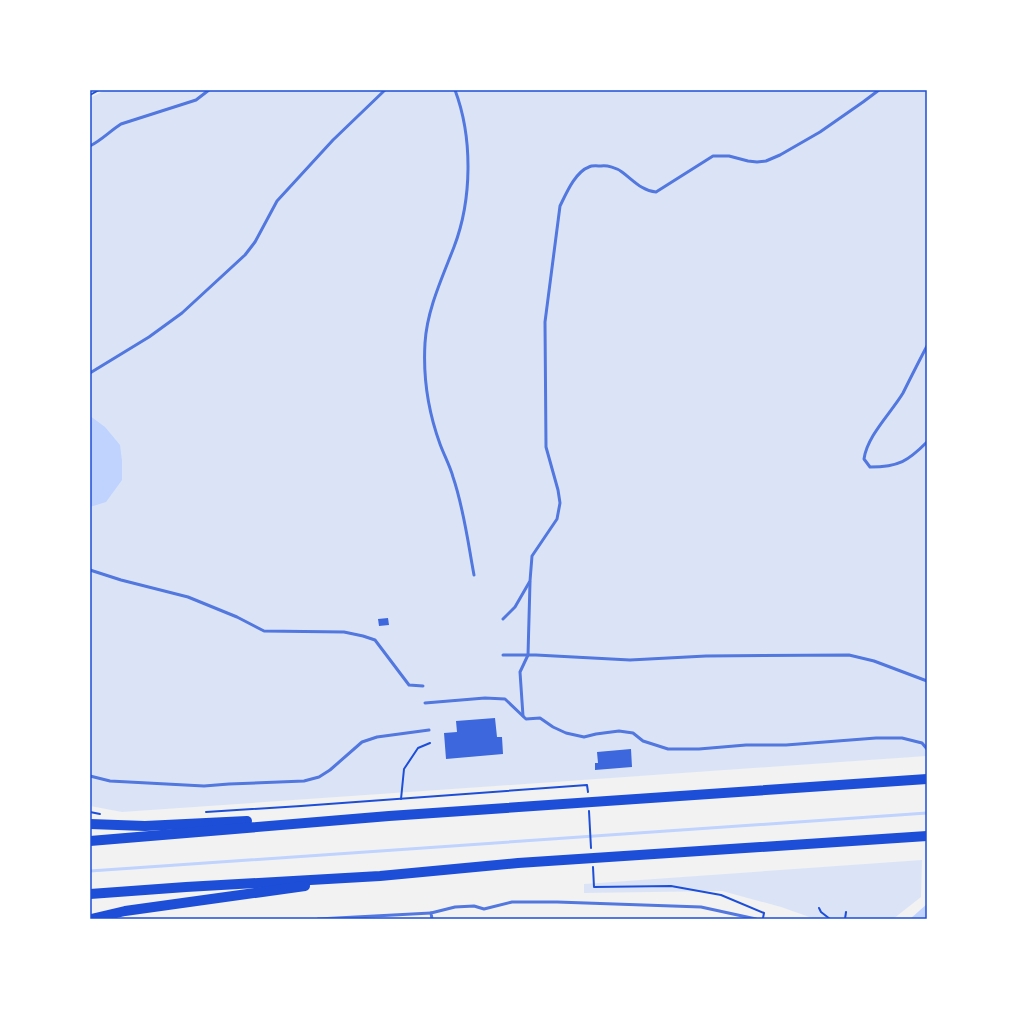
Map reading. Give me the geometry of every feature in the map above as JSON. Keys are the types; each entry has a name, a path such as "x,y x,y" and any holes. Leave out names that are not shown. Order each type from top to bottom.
{"highway":[{"path":"90,841 389,816 927,779"},
{"path":"90,824 145,826 389,816"},
{"path":"90,894 380,876 518,863 927,836"},
{"path":"91,919 125,911 380,876"}],"lane":[{"path":"90,146 100,140 110,130 121,124 196,100 209,90"},
{"path":"90,373 149,337 182,313 245,255 255,242 277,201 333,140 386,90"},
{"path":"455,90 466,136 468,167 466,199 454,245 432,305 425,342 425,381 431,418 453,477 461,506 474,575"},
{"path":"523,716 520,672 528,655 532,556 557,519 560,503 558,490 546,447 545,322 560,206 568,189 578,176 589,167 605,166 620,171 636,184 649,191 656,192 714,156 729,156 748,161 766,161 780,155 820,132 879,90"},
{"path":"927,346 902,393 871,440 864,459 870,467 899,464 913,456 927,442"},
{"path":"90,570 121,580 188,597 237,617 264,631 344,632 375,640 409,685 423,686"},
{"path":"503,619 515,608 530,581"},
{"path":"503,655 630,660 706,656 849,655 874,661 927,681"},
{"path":"425,703 485,698 505,698 526,719 540,718 553,727 566,733 584,737 619,731 633,733 643,741 668,749 699,749 746,745 786,745 876,738 902,738 922,743 927,749"},
{"path":"90,776 110,781 204,786 304,781 319,777 330,770 362,742 377,737 429,730"},
{"path":"318,919 431,912 455,907 474,906 484,909 512,902 701,907 756,919"},
{"path":"431,912 432,919"}],"path":[{"path":"90,95 99,90"},
{"path":"402,799 404,769 418,748 430,743"},
{"path":"206,812 587,785 588,793"},
{"path":"589,808 592,855"},
{"path":"90,812 103,814"},
{"path":"592,863 594,886 671,886 721,895 764,913 762,919"},
{"path":"819,908 821,912 830,919"},
{"path":"845,919 846,912"}],"shaded area":[{"path":"105,90 927,90 927,756 122,812 90,806 90,98"},
{"path":"922,860 921,897 893,919 815,919 781,907 722,891 584,893 584,884"}],"water":[{"path":"90,416 105,427 120,445 122,480 106,502 90,507"},
{"path":"927,904 927,919 910,919"}],"building":[{"path":"388,618 389,625 379,626 378,619"},
{"path":"495,718 497,737 502,737 503,754 446,759 444,733 457,732 456,721"},
{"path":"631,749 632,767 595,770 595,763 598,763 597,752"}],"waterway":[{"path":"90,871 927,813"}]}
